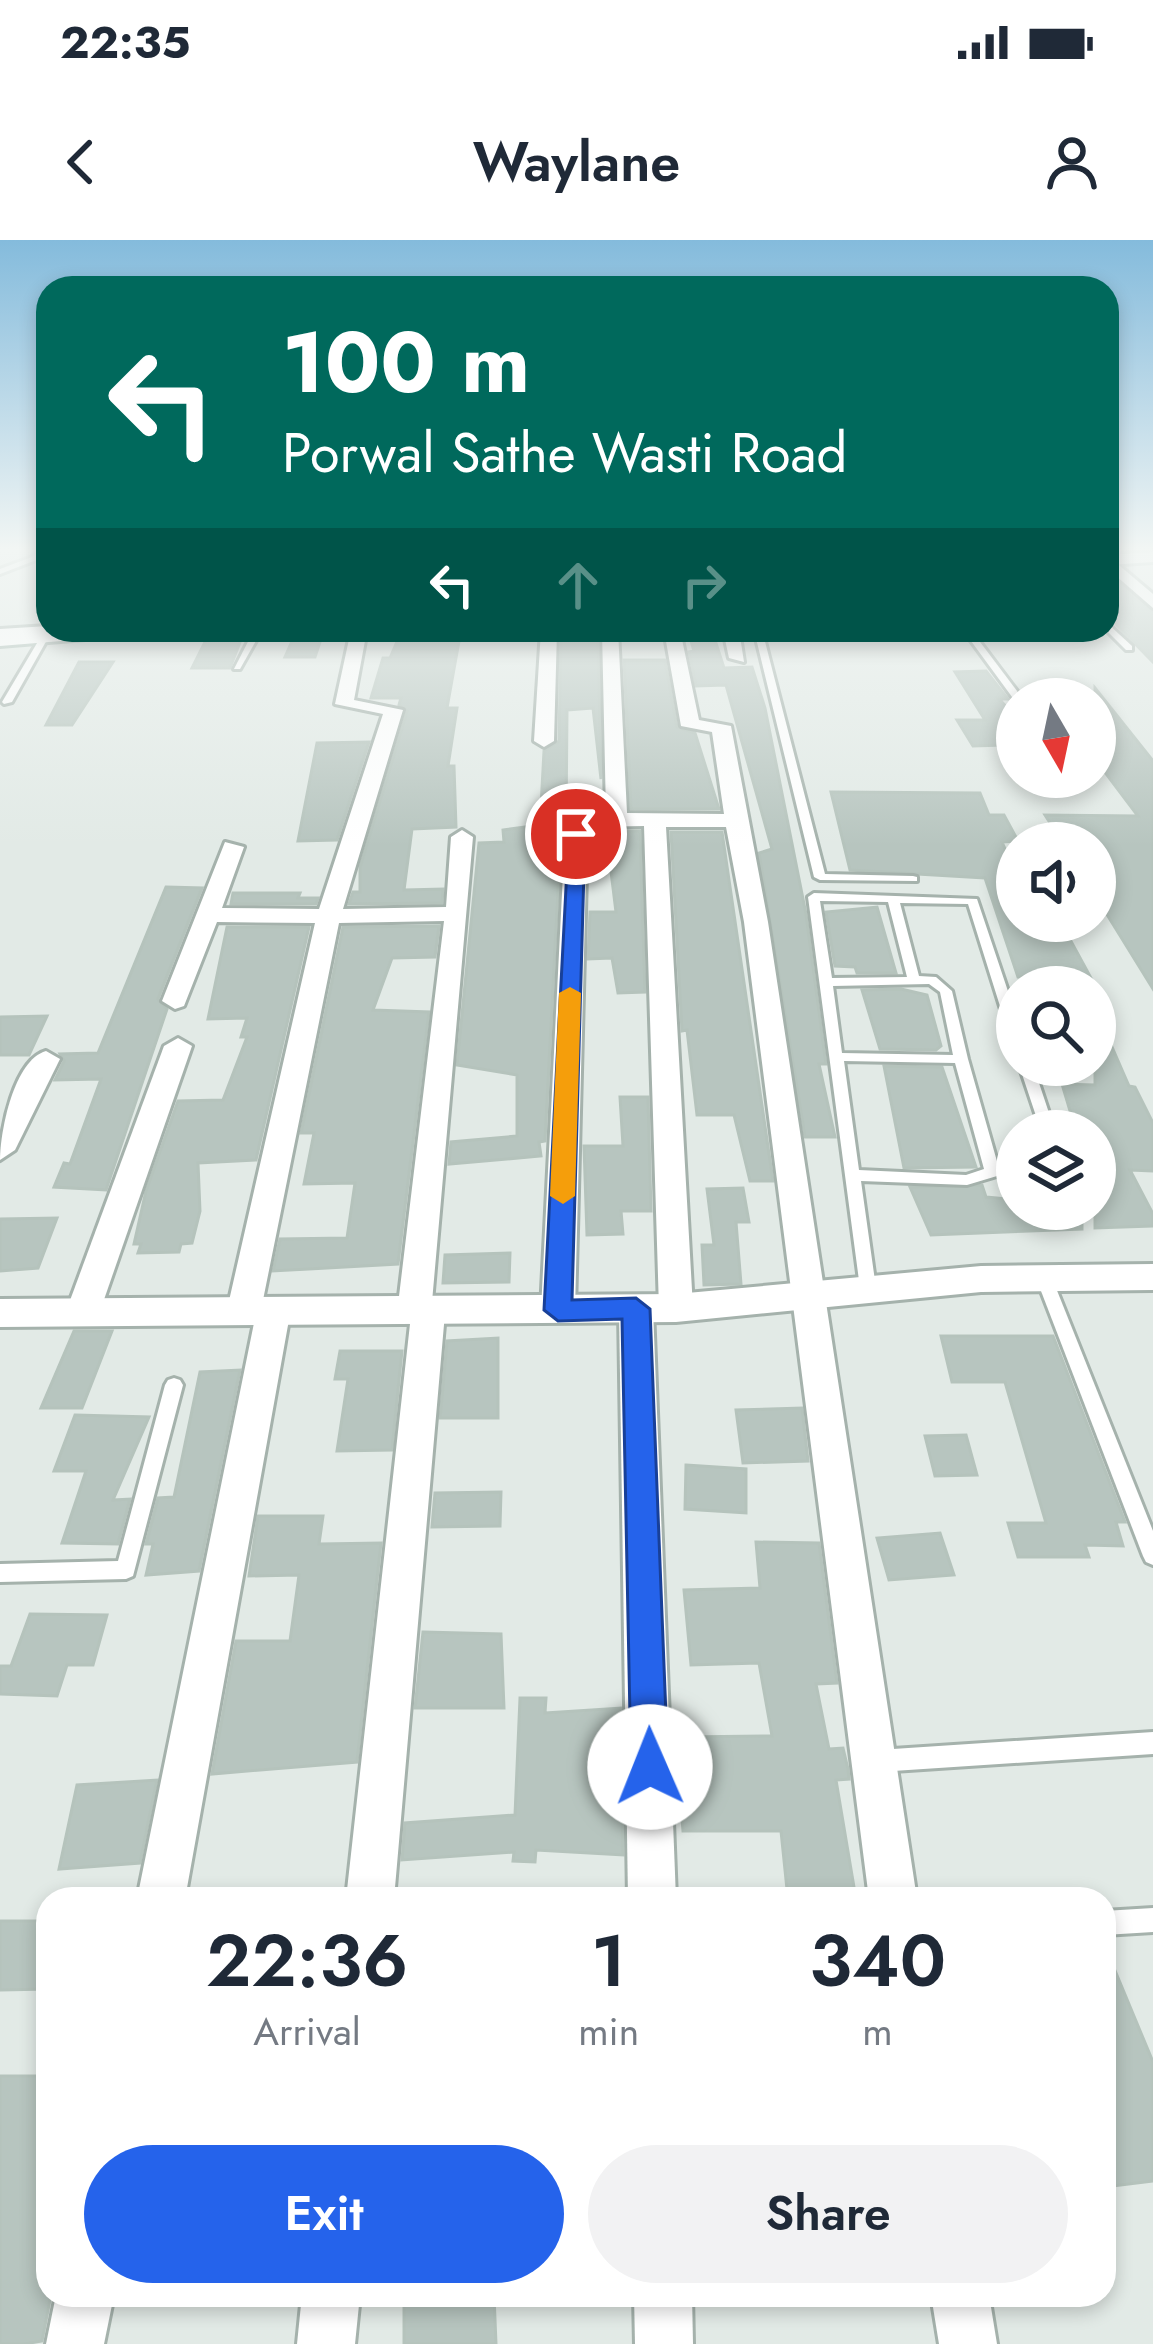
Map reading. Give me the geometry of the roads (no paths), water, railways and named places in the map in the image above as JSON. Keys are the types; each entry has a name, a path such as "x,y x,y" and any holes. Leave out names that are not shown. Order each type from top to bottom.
{"street":[{"path":"163,1887 328,916 394,710 344,704 355,649"},
{"path":"544,741 548,649"},
{"path":"611,649 617,819"},
{"path":"676,649 691,726 721,726 756,922 891,1887"},
{"path":"736,649 738,658"},
{"path":"652,1887 655,820"},
{"path":"558,1310 576,834 584,821 736,821"},
{"path":"371,1887 462,837"},
{"path":"175,1001 233,847"},
{"path":"209,916 458,914"},
{"path":"82,1314 178,1046"},
{"path":"0,1150 46,1060"},
{"path":"0,1313 656,1308 868,1288 1153,1277"},
{"path":"75,2344 83,2307"},
{"path":"326,2344 330,2307"},
{"path":"663,2307 664,2344"},
{"path":"962,2307 968,2344"}],"lane":[{"path":"7,702 37,649"},
{"path":"237,667 247,649"},
{"path":"763,649 820,877 913,879"},
{"path":"981,649 1002,678"},
{"path":"868,1288 814,897 973,901 996,972"},
{"path":"893,899 914,980"},
{"path":"826,982 932,980 946,991 992,1172 967,1180 852,1175"},
{"path":"836,1057 961,1059"},
{"path":"1044,1278 1153,1556"},
{"path":"0,1573 127,1570 174,1385"},
{"path":"871,1761 1153,1743"},
{"path":"1116,1922 1153,1920"}]}
